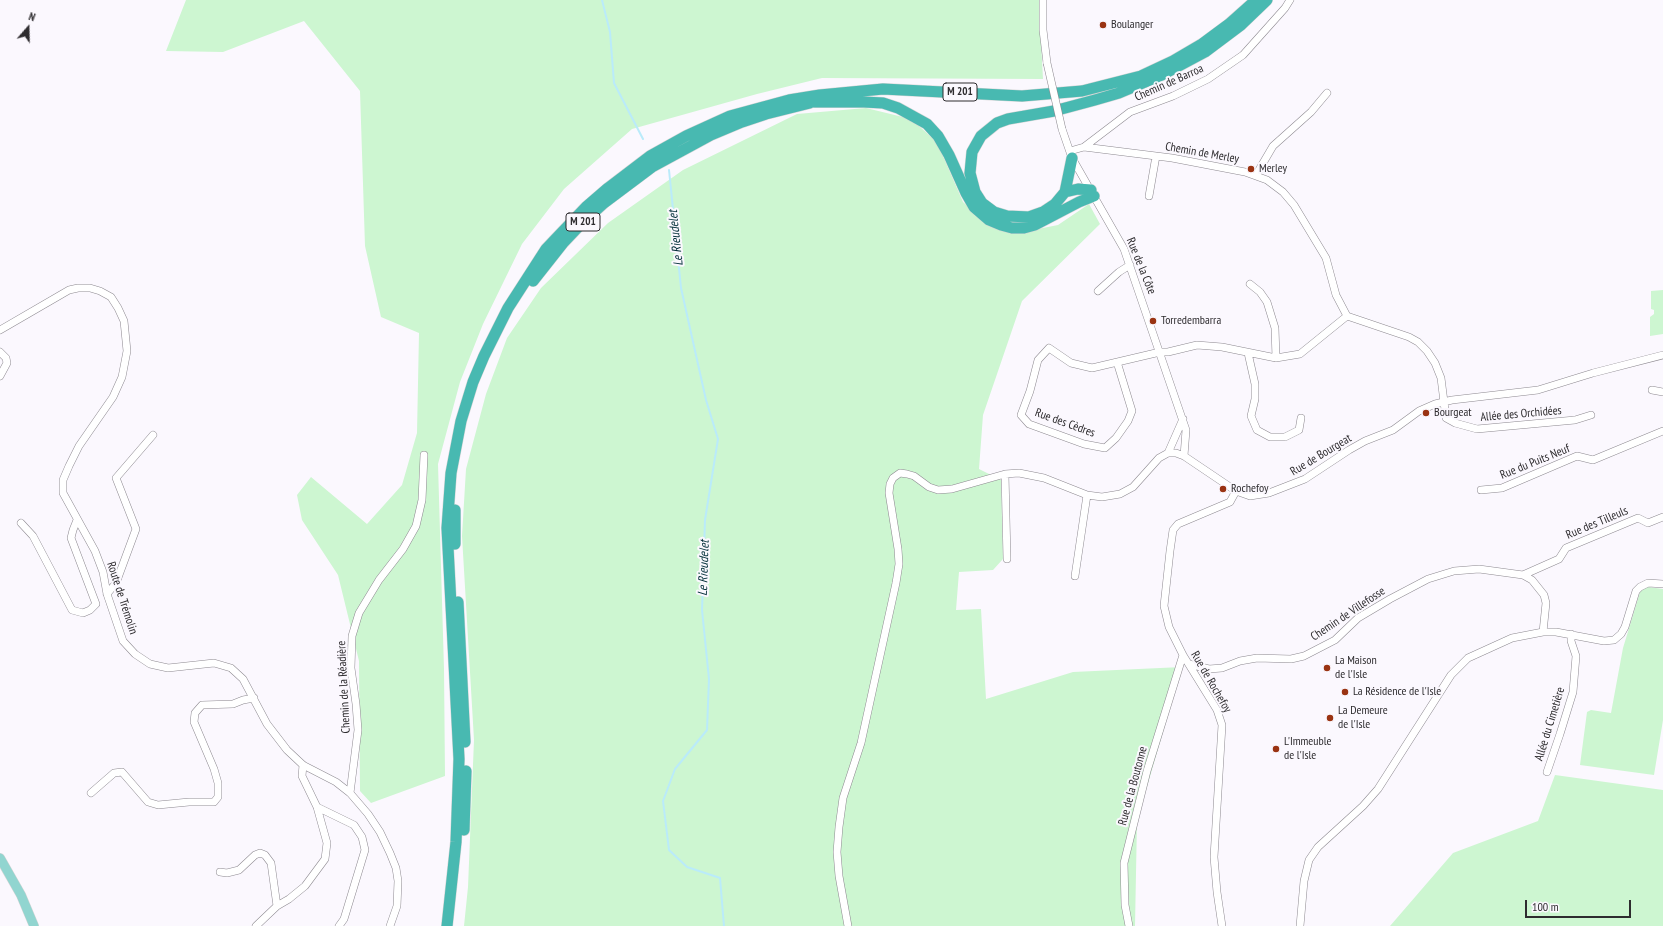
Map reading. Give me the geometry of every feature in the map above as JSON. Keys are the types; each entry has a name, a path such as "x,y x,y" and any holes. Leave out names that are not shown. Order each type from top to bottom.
{"highway":[{"path":"1229,24 1235,15 1250,0"},
{"name":"M 201","path":"447,926 456,842 459,759 447,528 451,473 461,421 473,382 484,356 508,308 546,249 586,207 645,159 686,136 730,116 789,100 867,90 883,89 1022,96 1082,91 1142,76 1191,51 1229,24 1256,0"},
{"name":"M 201","path":"453,926 461,870 466,764 464,693 455,540 455,501 459,467 466,430 481,378 492,351 506,322 524,293 545,265 582,223 630,182 652,167 711,135 766,114 815,102 884,96 1021,101 1051,99 1106,90 1155,74 1198,52 1232,28 1262,0"},
{"path":"1071,154 1065,192 1055,204 1043,212 1029,217 1007,216 994,212 982,203 975,192 970,173 972,152 980,136 997,123 1008,119 1054,111 1119,93 1162,75 1205,52 1218,43 1241,26 1267,0"},
{"path":"815,102 874,102 898,108 921,120 938,136 949,155 974,207 989,220 1001,225 1018,228 1035,225 1092,193"},
{"path":"1065,192 1078,189 1092,193"}],"main road":[{"path":"0,858 21,895 34,926"}],"street":[{"name":"Rue de la Côte","path":"1043,0 1043,30 1048,63 1062,129 1071,154 1124,249 1130,265 1183,419 1186,430 1184,456"},
{"name":"Chemin de Barroa","path":"1084,147 1130,112 1173,96 1208,79 1243,54 1285,8 1290,0"},
{"path":"1256,175 1274,146 1311,112 1327,93"},
{"name":"Chemin de Merley","path":"1071,154 1084,147 1156,156 1245,172 1267,180 1278,188 1294,204 1326,258 1336,295 1347,316"},
{"path":"1149,196 1156,156"},
{"path":"1098,291 1119,272 1130,265"},
{"path":"1250,284 1260,292 1267,302 1275,328 1276,358"},
{"name":"Route de Trémolin","path":"0,330 69,290 90,288 100,291 111,298 124,321 127,352 122,377 113,397 79,446 63,480 63,493 103,572 107,594 123,641 135,654 150,664 168,668 214,663 231,668 243,679 267,724 287,750 303,765 336,782 350,793 368,814 380,832 396,868 398,881 397,906 390,926"},
{"path":"1347,316 1409,337 1418,342 1427,351 1435,363 1440,378 1444,402"},
{"name":"Rue des Cèdres","path":"1117,362 1132,411 1128,421 1116,438 1105,448 1084,444 1029,424 1021,415 1030,391 1038,360 1050,348 1071,363 1092,368 1117,362 1160,352 1168,352 1197,346 1222,347 1276,358 1300,354 1347,316"},
{"path":"0,352 6,358 7,363 0,376"},
{"path":"1248,353 1254,384 1255,399 1251,416 1257,430 1270,437 1285,437 1299,430 1302,418"},
{"name":"Rue de Bourgeat","path":"1168,453 1176,453 1184,456 1236,491 1250,496 1269,493 1291,486 1305,479 1360,444 1393,430 1425,407 1444,402 1538,390 1593,373 1663,355"},
{"path":"1652,390 1663,392"},
{"name":"Allée des Orchidées","path":"1444,402 1446,418 1455,423 1477,429 1575,420 1592,415"},
{"path":"848,926 838,864 837,852 839,827 844,798 861,743 898,571 898,549 889,493 890,484 893,478 900,473 914,476 929,487 938,490 952,490 1005,474 1019,473 1031,474 1087,495 1102,497 1120,494 1133,487 1159,458 1168,453 1183,419"},
{"name":"Rue du Puits Neuf","path":"1481,490 1502,488 1577,456 1593,460 1663,431"},
{"path":"107,594 116,583 136,529 116,478 153,435"},
{"name":"Chemin de la Réadière","path":"350,793 358,730 351,668 352,636 359,613 379,580 403,549 416,526 422,500 424,455"},
{"path":"1005,474 1007,559"},
{"name":"Rue de Rochefoy","path":"1222,926 1214,858 1222,725 1217,710 1183,655 1169,627 1164,606 1173,530 1178,524 1230,502 1236,491"},
{"path":"1076,576 1087,495"},
{"name":"Rue des Tilleuls","path":"1523,575 1559,559 1566,548 1638,518 1648,523 1663,517"},
{"path":"21,523 33,536 72,610 83,613 90,610 96,604 71,538 72,530 77,520"},
{"name":"Chemin de Villefosse","path":"1189,664 1209,669 1222,668 1240,661 1258,658 1291,659 1304,656 1335,640 1358,618 1428,579 1454,571 1479,569 1523,575"},
{"path":"1523,575 1532,580 1544,595 1546,603 1543,632"},
{"path":"1300,926 1304,882 1309,860 1318,847 1363,806 1378,789 1451,675 1468,658 1491,646 1512,638 1543,632 1571,634 1604,642 1614,640 1621,634 1625,627 1636,591 1640,586 1648,583 1663,584"},
{"name":"Allée du Cimetière","path":"1547,772 1573,692 1576,656 1571,641 1571,634"},
{"name":"Rue de la Boutonne","path":"1129,926 1125,905 1124,863 1147,771 1183,655"},
{"path":"91,793 114,773 122,772 148,802 158,805 189,802 214,802 218,798 216,776 194,722 195,713 202,705 233,704 254,698"},
{"path":"256,926 277,906 289,899 305,886 325,859 327,843 317,807 302,776 303,765"},
{"path":"317,807 354,825 362,837 364,850 344,919 339,926"},
{"path":"220,872 227,873 239,870 256,855 260,853 265,855 271,863 277,906"}],"green space":[{"path":"186,0 1045,0 1041,42 1043,79 822,78 757,94 632,129 564,189 522,244 483,324 460,382 438,464 444,669 445,776 371,803 360,791 359,661 338,575 302,520 297,495 311,477 367,524 402,485 417,433 419,333 381,317 365,246 360,91 304,21 223,52 166,51"},
{"path":"866,108 911,119 937,142 963,202 988,225 1018,233 1058,225 1089,204 1100,224 1022,301 983,415 979,469 1001,480 1003,559 993,570 959,572 956,610 981,609 986,699 1073,672 1182,667 1137,821 1135,926 464,926 468,887 474,740 462,536 466,469 486,394 507,338 541,288 608,223 683,170 797,114"},
{"path":"1663,290 1663,334 1650,336 1650,317 1654,314 1654,310 1651,309 1651,291"},
{"path":"1648,587 1663,589 1663,720 1654,775 1580,765 1587,712 1591,710 1611,713 1623,648 1640,592 1644,588"},
{"path":"1555,775 1663,790 1663,926 1390,926 1453,853 1538,821"}],"waterway":[{"name":"Le Rieudelet","path":"602,0 610,32 614,83 643,139"},
{"name":"Le Rieudelet","path":"669,170 681,288 706,400 718,439 705,520 702,610 709,679 707,730 675,769 663,801 669,850 687,867 720,878 724,926"}],"place":[{"name":"Boulanger","path":"1103,25"},
{"name":"Merley","path":"1251,169"},
{"name":"Torredembarra","path":"1153,321"},
{"name":"Bourgeat","path":"1426,413"},
{"name":"Rochefoy","path":"1223,489"},
{"name":"La Maison de l'Isle","path":"1327,668"},
{"name":"La Résidence de l'Isle","path":"1345,692"},
{"name":"La Demeure de l'Isle","path":"1330,718"},
{"name":"L'Immeuble de l'Isle","path":"1276,749"}]}
